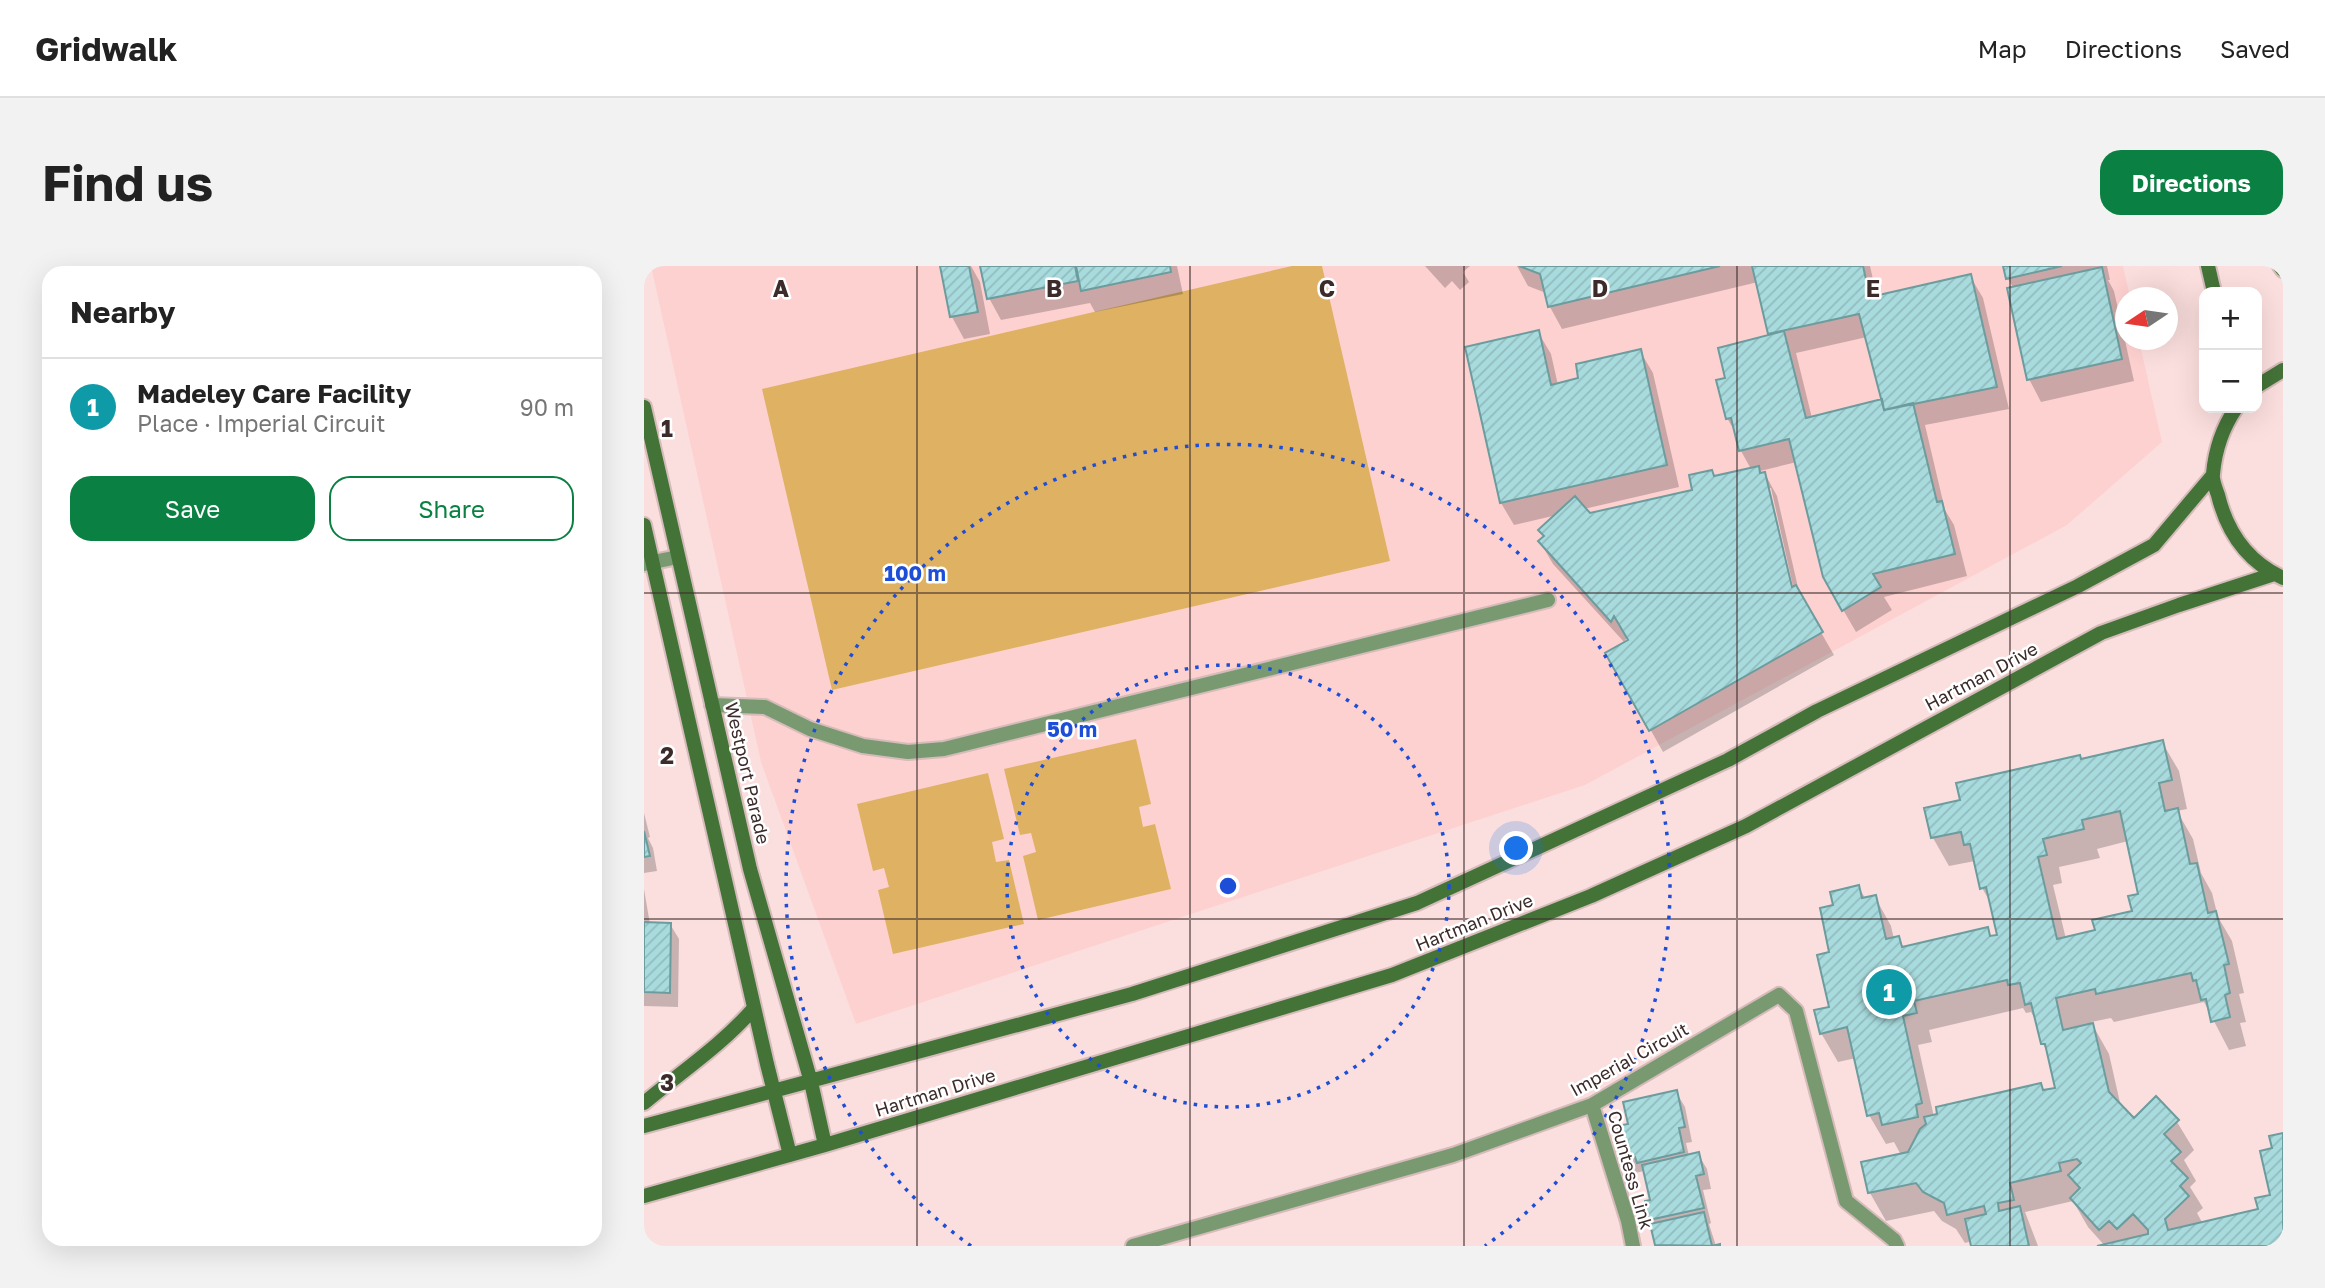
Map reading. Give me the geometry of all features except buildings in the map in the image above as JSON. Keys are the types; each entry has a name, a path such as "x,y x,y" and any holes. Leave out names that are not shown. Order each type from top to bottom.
{"main road":[{"path":"2208,266 2213,287"},
{"path":"2262,383 2283,370"},
{"name":"Westport Parade","path":"644,407 750,869 811,1082 825,1145"},
{"path":"2233,413 2221,438 2213,475 2222,514 2235,538 2252,558 2278,576"},
{"name":"Hartman Drive","path":"644,1126 1132,994 1416,903 1728,760 1817,711 2078,586 2154,545 2213,475"},
{"path":"644,525 648,563 790,1155"},
{"name":"Hartman Drive","path":"644,1196 825,1145 1366,983 1430,960 1591,896 1746,826 2101,634 2179,605 2278,576"},
{"path":"644,1103 728,1035 754,1008"}],"street":[{"path":"648,563 678,557"},
{"path":"712,705 765,708 810,729 863,746 908,752 944,749 1548,600"},
{"name":"Imperial Circuit","path":"1133,1246 1453,1155 1592,1105 1779,995 1796,1011 1846,1201 1894,1240 1897,1246"},
{"name":"Countess Link","path":"1592,1105 1628,1220 1633,1246"}],"shaded area":[{"path":"651,266 2123,266 2128,287 2115,287 2115,350 2141,350 2162,442 2067,525 1585,785 856,1024 761,762"},
{"path":"1292,266 1322,266 1390,561 832,690 762,389"},
{"path":"1136,739 1151,804 1139,807 1143,827 1155,824 1171,889 1038,920 1023,856 1036,852 1031,833 1020,835 1004,769"},
{"path":"988,773 1004,839 992,842 996,862 1009,860 1024,924 893,954 878,890 889,887 884,868 873,871 857,804"}],"place":[{"name":"Madeley Care Facility","path":"1889,992"}]}
